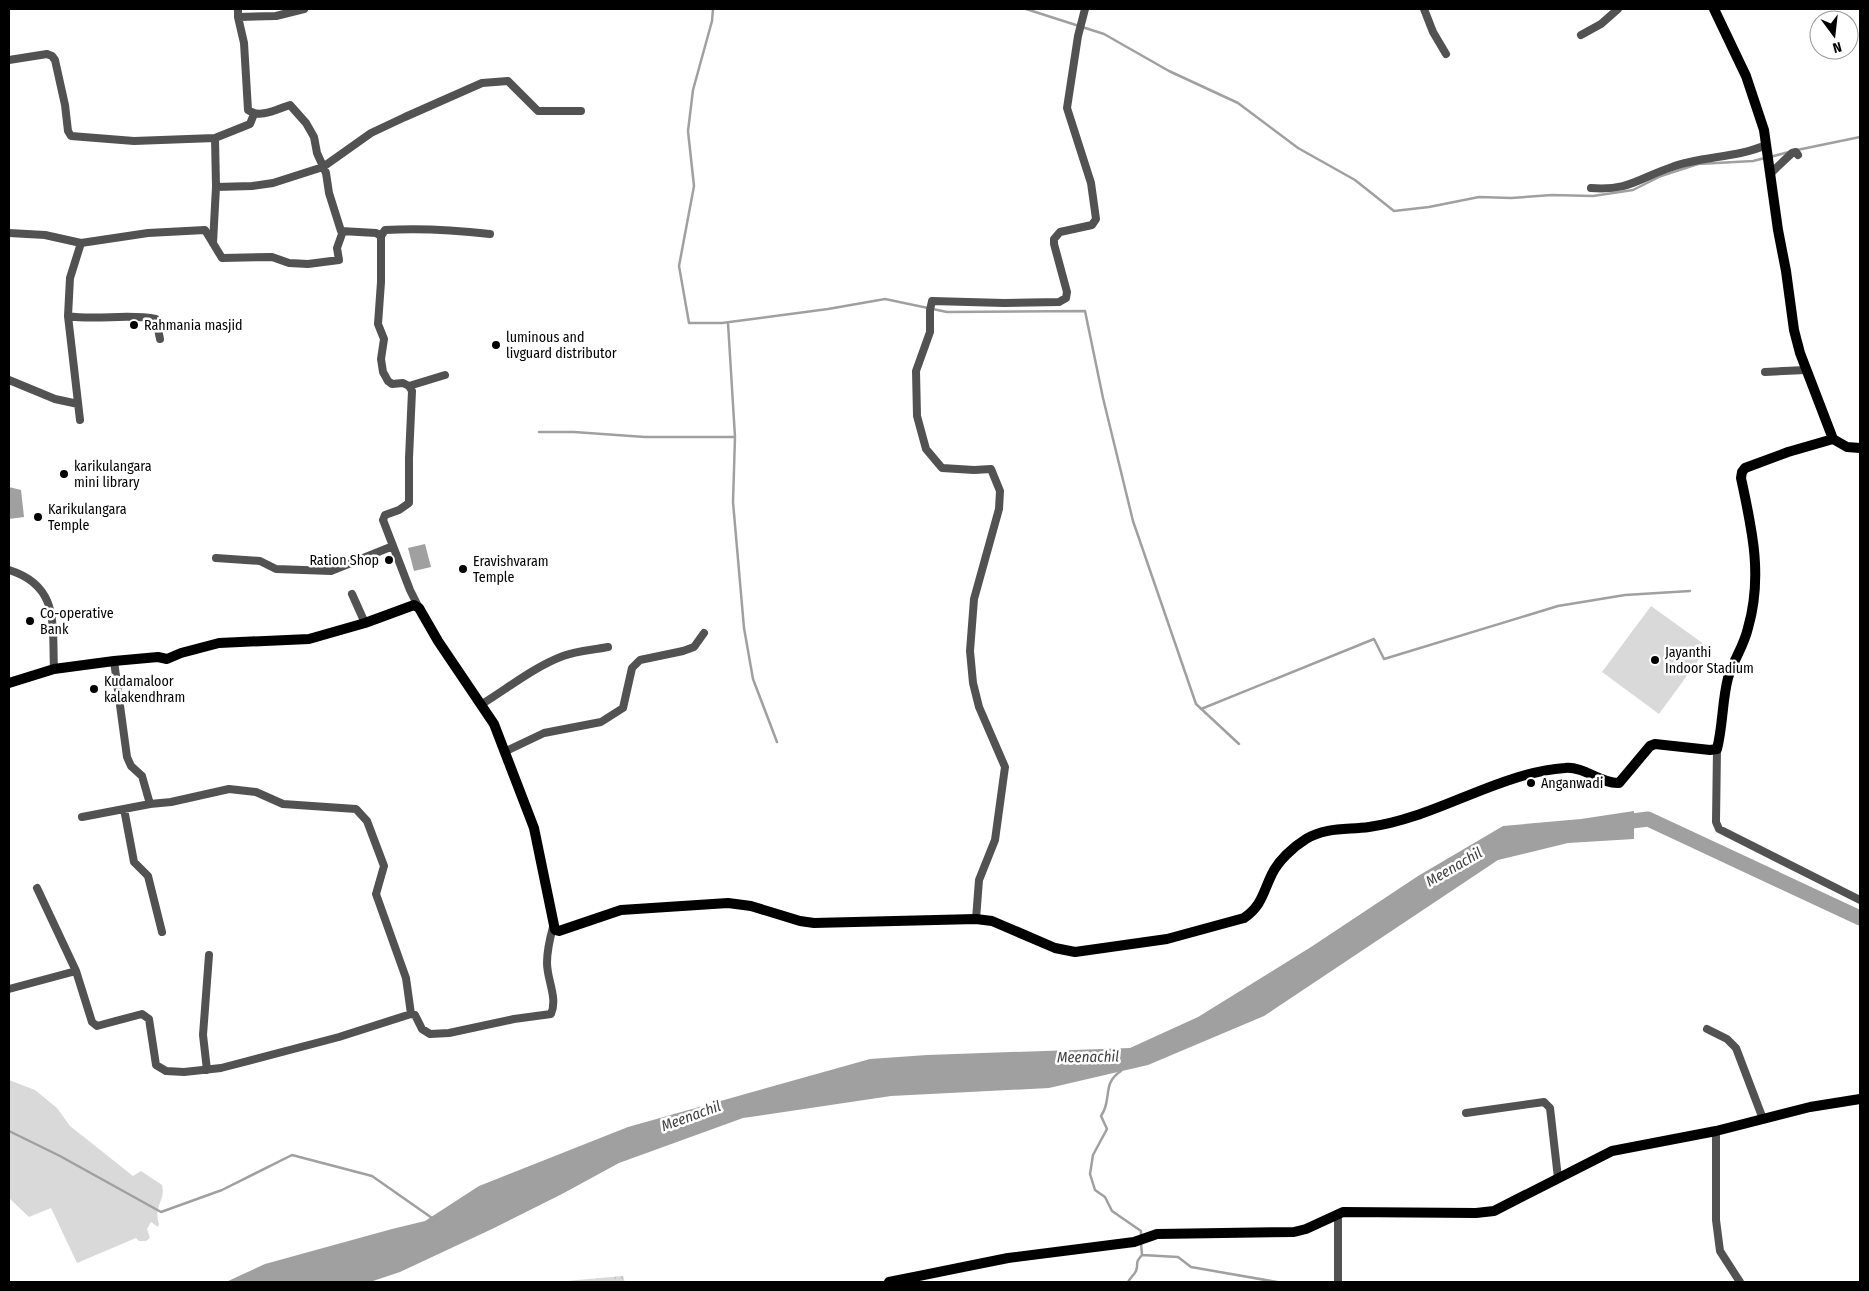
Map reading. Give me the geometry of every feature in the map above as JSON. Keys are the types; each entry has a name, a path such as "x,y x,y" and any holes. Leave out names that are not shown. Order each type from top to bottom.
{"main road":[{"path":"1714,9 1746,76 1756,103 1767,147 1794,330 1806,370 1833,439 1848,447 1860,448"},
{"path":"9,683 54,669 158,657 167,659 181,653 219,643 309,640 365,623 414,605 419,608 438,641 482,704 494,724 506,751 534,828 555,930 560,931 621,910 728,903 751,906 800,921 814,923 976,919 992,921 1063,951 1074,952 1167,939 1244,918 1254,911 1260,902 1272,872 1283,858 1306,839 1323,831 1369,827 1404,819 1503,782 1560,769 1576,769 1619,783 1650,746 1655,744 1710,750 1717,749 1729,675 1742,648 1754,600 1755,553 1741,478 1742,472 1745,468 1788,452 1833,439"},
{"path":"889,1282 1008,1258 1134,1242 1157,1234 1294,1232 1306,1230 1343,1212 1476,1213 1494,1211 1612,1151 1716,1131 1810,1107 1860,1099"}],"street":[{"path":"238,9 244,43 248,110 254,114 263,114 290,105 306,122 314,137 317,153 326,173 336,220 341,231 376,233 381,236"},
{"path":"238,17 276,16 304,9"},
{"path":"976,919 979,880 995,840 1005,768 979,707 973,683 970,651 974,599 999,509 1000,491 991,469 942,468 926,449 917,416 916,371 930,332 932,301 1059,302 1066,298 1067,292 1054,239 1060,232 1092,225 1096,219 1091,183 1067,112 1078,36 1085,9"},
{"path":"1424,9 1433,32 1446,54"},
{"path":"1582,36 1601,24 1618,9"},
{"path":"9,60 47,54 52,56 55,60 65,104 68,132 71,136 134,141 174,138 215,138 250,124 254,114"},
{"path":"216,187 252,186 273,183 322,166 372,132 482,83 508,81 538,111 581,111"},
{"path":"213,243 216,187 215,138"},
{"path":"1591,188 1609,190 1623,187 1673,166 1767,147"},
{"path":"1770,168 1792,153 1796,152 1798,156"},
{"path":"419,608 410,590 383,520 385,515 409,503 412,391 409,386 403,383 392,384 383,372 381,359 384,339 378,324 381,282 381,236 385,230 406,229 447,229 490,234"},
{"path":"9,233 45,236 81,243 148,234 205,230 222,258 272,257 289,263 308,264 339,260 337,248 343,231"},
{"path":"80,420 68,316 70,278 81,243"},
{"path":"68,316 90,318 121,316 156,319 160,339"},
{"path":"1765,372 1806,370"},
{"path":"409,386 445,375"},
{"path":"9,380 55,399 78,404"},
{"path":"216,558 260,561 276,569 331,571 393,546"},
{"path":"9,570 31,580 44,592 51,613 54,669"},
{"path":"352,594 365,623"},
{"path":"506,751 544,732 601,722 623,708 632,668 640,660 694,646 704,633"},
{"path":"482,704 524,677 558,659 571,654 608,646"},
{"path":"114,661 127,757 131,766 142,776 150,804"},
{"path":"1717,749 1716,822 1719,829 1860,900"},
{"path":"82,817 229,790 256,792 283,804 356,810 367,821 384,866 376,894 406,978 411,1014"},
{"path":"124,809 134,862 148,876 162,932"},
{"path":"37,888 76,971 92,1022 97,1026 142,1014 149,1019 156,1065 166,1071 207,1070 251,1061 339,1037 411,1014 415,1015 422,1029 430,1034 449,1033 514,1019 551,1014 554,1007 547,964 553,927"},
{"path":"207,1070 203,1035 210,955"},
{"path":"9,989 76,971"},
{"path":"1706,1029 1727,1039 1736,1048 1763,1119"},
{"path":"1466,1113 1544,1102 1550,1108 1558,1178"},
{"path":"1716,1131 1716,1220 1720,1251 1740,1282"},
{"path":"1338,1215 1338,1282"}],"green space":[{"name":"Jayanthi Indoor Stadium","path":"1651,606 1708,647 1659,714 1602,672"},
{"path":"9,1080 35,1090 57,1108 70,1126 133,1176 141,1171 162,1185 163,1191 158,1208 159,1224 158,1227 151,1222 147,1229 150,1238 146,1241 139,1241 136,1238 77,1263 51,1208 29,1217 9,1198"},
{"path":"623,1276 625,1282 566,1281"}],"water":[{"path":"9,487 21,490 24,517 9,519"},
{"path":"425,544 431,567 414,571 408,548"},
{"path":"1634,811 1634,839 1568,843 1498,860 1264,1016 1148,1065 1049,1088 891,1096 743,1118 619,1163 492,1229 400,1272 370,1282 226,1282 265,1264 425,1221 479,1186 628,1127 870,1059 927,1055 1130,1048 1198,1017 1311,947 1418,876 1503,826 1581,819"}],"waterway":[{"path":"713,9 712,21 693,90 688,131 694,186 679,266 689,323 722,323 828,309 885,299 947,312 1085,311 1103,398 1133,521 1196,704 1239,744"},
{"path":"1026,9 1104,34 1169,71 1238,103 1298,148 1355,180 1394,211 1429,207 1479,197 1593,196 1633,190 1661,176 1698,164 1753,161 1765,158"},
{"path":"1797,150 1860,137"},
{"path":"1770,157 1789,152"},
{"path":"728,323 735,437 733,502 744,628 753,679 777,742"},
{"path":"539,432 574,432 645,437 735,437"},
{"path":"1201,709 1374,639 1384,659 1558,606 1625,595 1690,591"},
{"name":"Meenachil","path":"1616,823 1648,819 1860,918"},
{"path":"1121,1071 1115,1076 1109,1086 1106,1104 1101,1116 1107,1129 1093,1155 1090,1174 1095,1190 1105,1197 1112,1211 1141,1231 1141,1235"},
{"path":"9,1131 60,1156 161,1212 222,1190 292,1155 372,1176 432,1218"},
{"path":"1128,1282 1136,1271 1137,1262 1142,1255 1141,1243"},
{"path":"1142,1255 1178,1257 1191,1267 1277,1282"}],"place":[{"name":"Rahmania masjid","path":"134,325"},
{"name":"luminous and livguard distributor","path":"496,345"},
{"name":"karikulangara mini library","path":"64,474"},
{"name":"Karikulangara Temple","path":"38,517"},
{"name":"Ration Shop","path":"389,560"},
{"name":"Eravishvaram Temple","path":"463,569"},
{"name":"Co-operative Bank","path":"30,621"},
{"name":"Jayanthi Indoor Stadium","path":"1655,660"},
{"name":"Kudamaloor kalakendhram","path":"94,689"},
{"name":"Anganwadi","path":"1531,783"}]}
